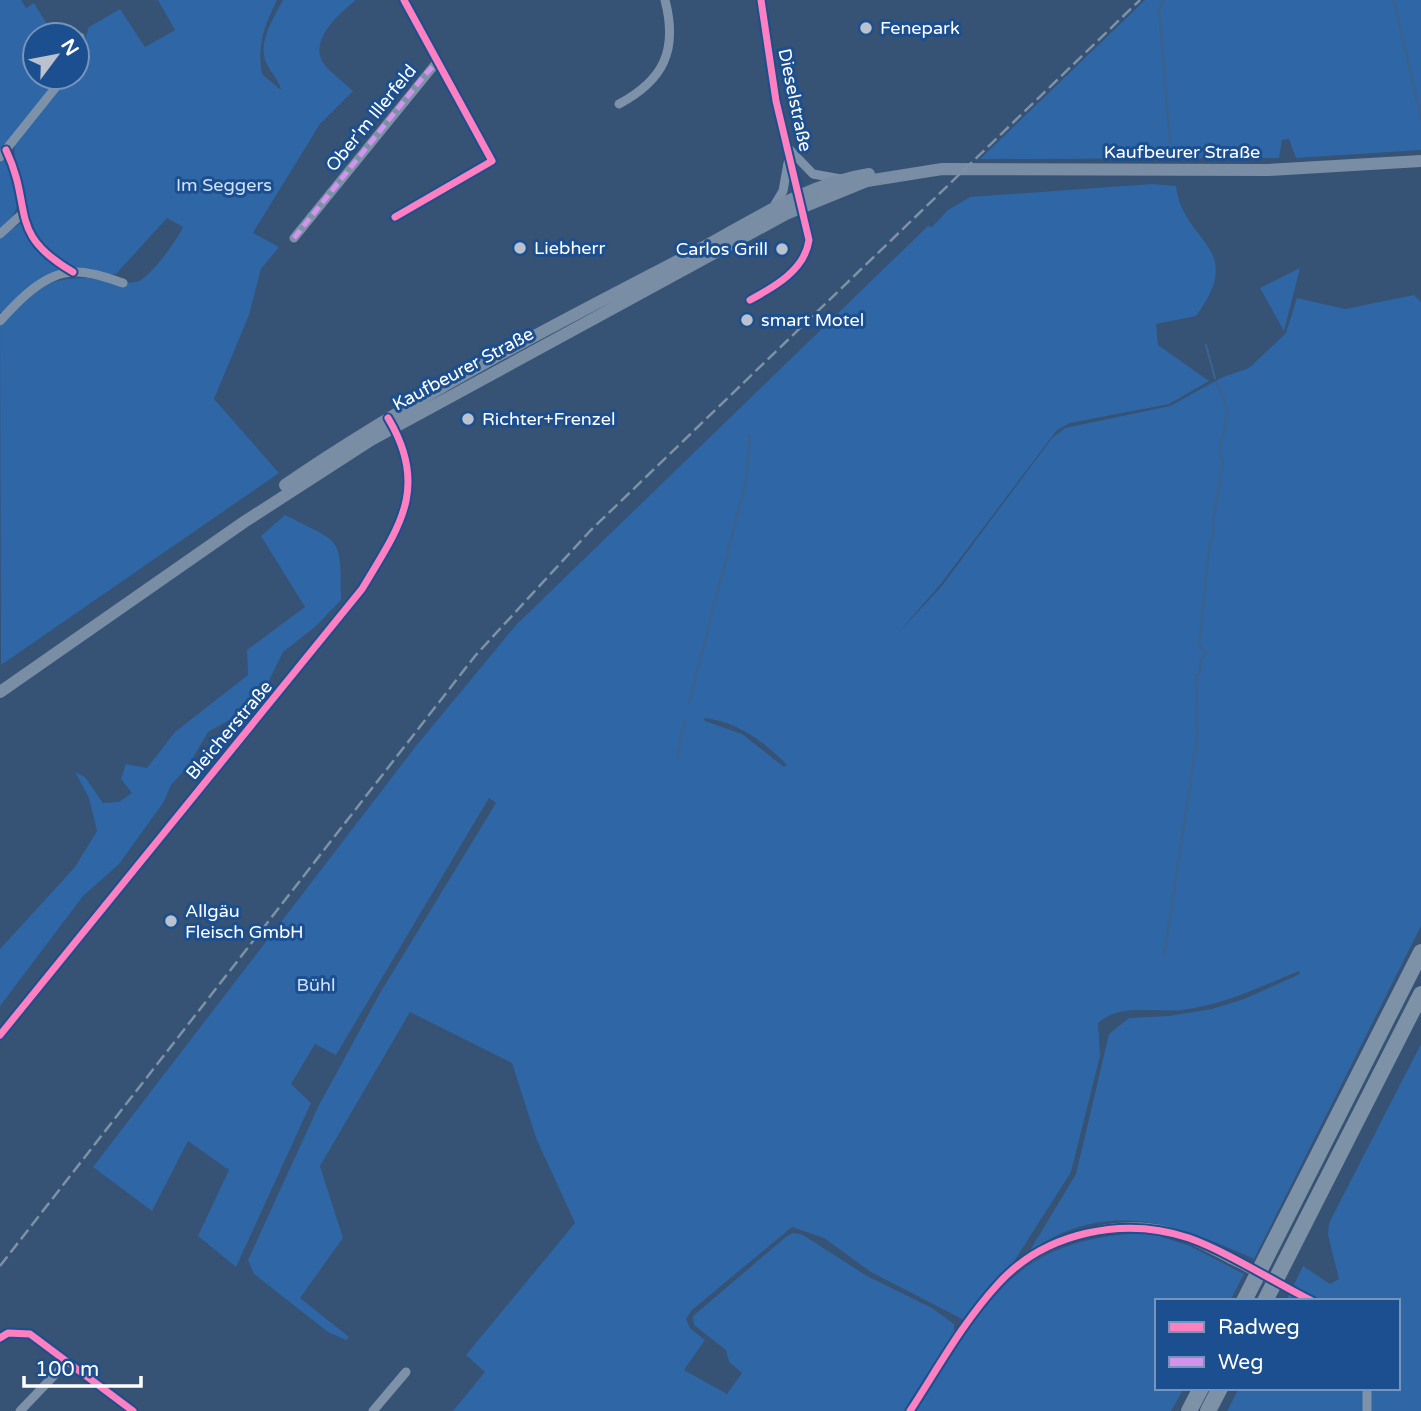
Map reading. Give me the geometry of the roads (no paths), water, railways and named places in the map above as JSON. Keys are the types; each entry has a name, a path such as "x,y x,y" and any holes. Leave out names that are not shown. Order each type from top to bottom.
{"highway":[{"path":"1245,1299 1421,952"},
{"path":"1266,1299 1421,994"},
{"path":"1189,1411 1200,1390"},
{"path":"1208,1411 1219,1390"}],"main road":[{"name":"Kaufbeurer Straße","path":"0,692 391,422 843,180 912,167 1295,169 1421,161"},
{"name":"Kaufbeurer Straße","path":"0,682 391,422 772,209 867,181 942,169"}],"street":[{"path":"404,0 437,62"},
{"path":"619,104 644,91 664,61 669,29 665,0"},
{"name":"Dieselstraße","path":"750,300 780,282 801,262 809,240 771,76 761,0"},
{"name":"Ober'm Illerfeld","path":"294,238 437,62 492,161 396,217"},
{"path":"53,91 3,153 21,188 25,228 34,243 54,261 73,271 123,283"},
{"name":"Dieselstraße","path":"788,148 813,174 843,180"},
{"name":"Dieselstraße","path":"772,209 785,185 788,148"},
{"path":"0,234 23,214"},
{"path":"0,321 29,292 73,271"},
{"name":"Bleicherstraße","path":"0,1035 362,589 402,520 410,488 407,457 391,422"},
{"path":"910,1411 965,1326 999,1282 1043,1248 1080,1235 1114,1229 1150,1228 1191,1239 1308,1299"},
{"path":"0,1338 8,1333 30,1334 133,1411"},
{"path":"20,1411 68,1361"},
{"path":"373,1411 406,1372"},
{"path":"1367,1390 1367,1411"}],"waterway":[{"path":"1164,0 1159,8 1170,143"},
{"path":"1394,0 1421,118"},
{"path":"1206,345 1215,378"},
{"path":"1164,956 1197,739 1196,676 1200,673 1200,661 1206,653 1199,645 1210,540 1213,537 1223,461 1220,450 1227,417 1217,383"},
{"path":"689,703 746,481 750,435"},
{"path":"677,756 685,721"}],"railway":[{"path":"0,1266 475,656 591,530 1140,0"}],"place":[{"name":"Fenepark","path":"866,28"},
{"name":"Liebherr","path":"520,248"},
{"name":"Carlos Grill","path":"782,249"},
{"name":"smart Motel","path":"747,320"},
{"name":"Richter+Frenzel","path":"468,419"},
{"name":"Allgäu Fleisch GmbH","path":"171,921"}],"park label":[{"name":"Im Seggers","path":"224,185"},
{"name":"Bühl","path":"316,985"}]}
